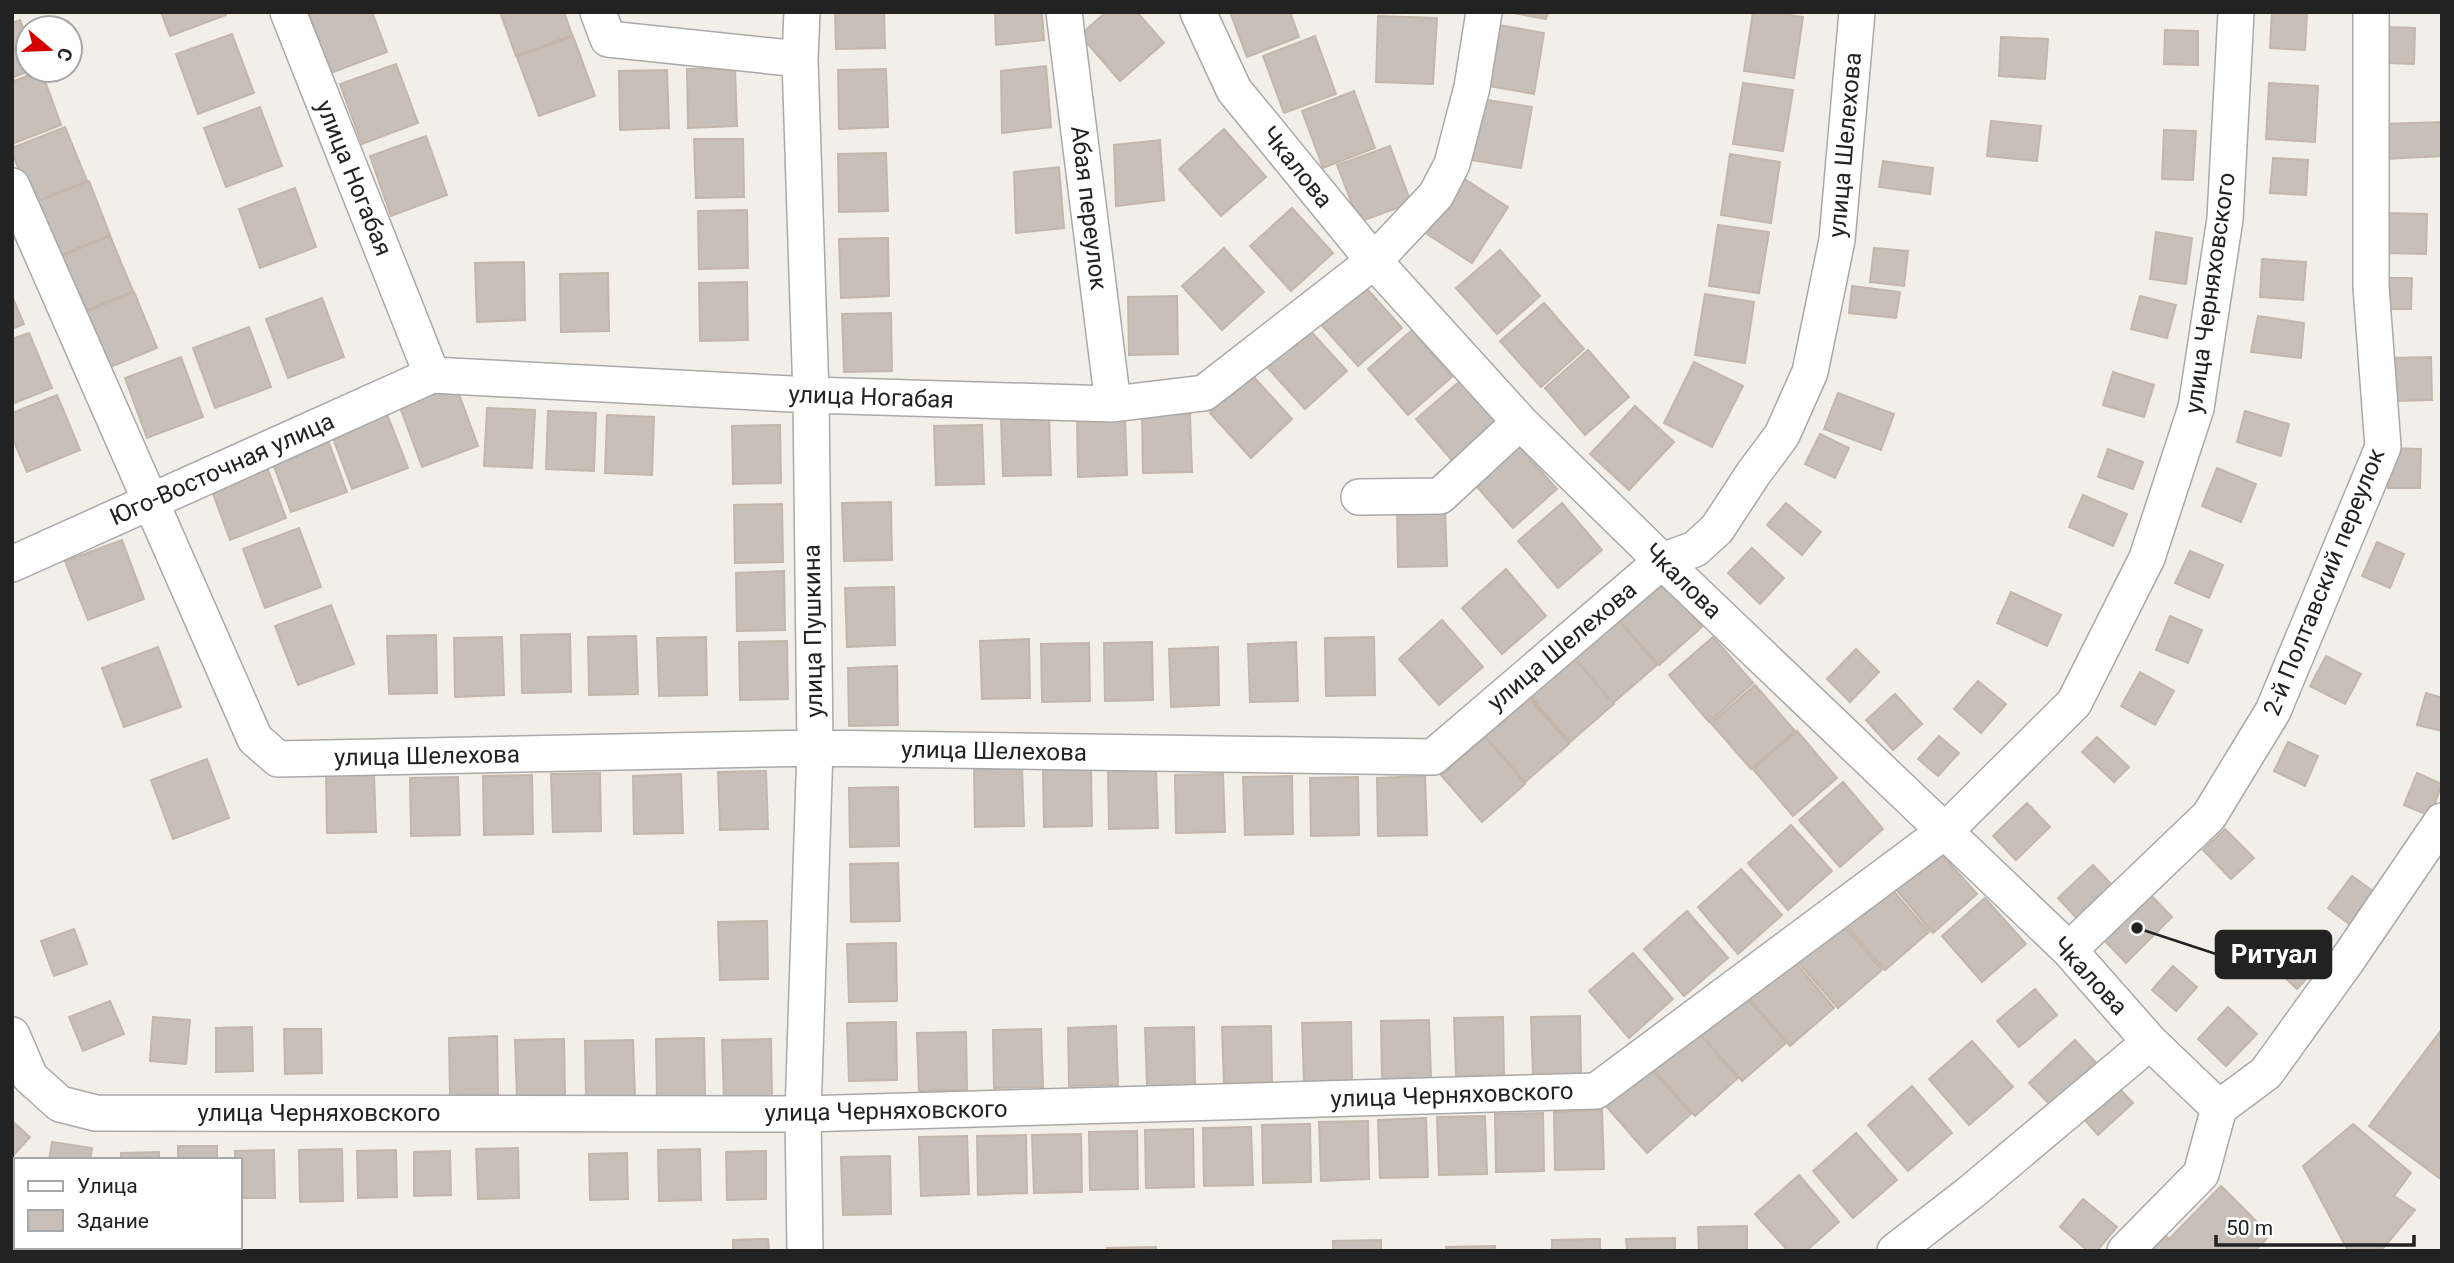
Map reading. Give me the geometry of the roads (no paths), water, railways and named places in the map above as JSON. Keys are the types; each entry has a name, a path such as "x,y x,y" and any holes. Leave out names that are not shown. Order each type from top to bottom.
{"street":[{"name":"улица Ногабая","path":"288,12 432,375 811,395 1113,404 1204,393 1374,261 1436,195 1452,164 1472,87 1484,12"},
{"path":"598,12 608,39 800,59"},
{"name":"улица Пушкина","path":"802,12 800,59 811,395 815,748 803,1114 805,1251"},
{"name":"Абая переулок","path":"1064,12 1113,404"},
{"name":"Чкалова","path":"1198,12 1234,90 1374,261 1520,422 2068,950 2150,1042 2219,1108"},
{"name":"улица Шелехова","path":"12,186 255,739 278,759 815,748 1433,757 1662,561 1695,549 1717,529 1782,435 1810,372 1838,240 1857,12"},
{"name":"улица Черняховского","path":"12,1035 30,1077 60,1104 96,1113 803,1114 1596,1091 1945,831 2074,703 2147,558 2196,408 2225,219 2236,12"},
{"name":"2-й Полтавский переулок","path":"2068,950 2209,816 2273,711 2383,447 2371,287 2371,12"},
{"name":"Юго-Восточная улица","path":"12,564 432,375"},
{"path":"1359,497 1440,496 1520,422"},
{"path":"2125,1251 2201,1174 2219,1108 2266,1073 2442,821"},
{"path":"1895,1251 1970,1193 2150,1042"}],"place":[{"name":"Ритуал","path":"2137,928"}]}
